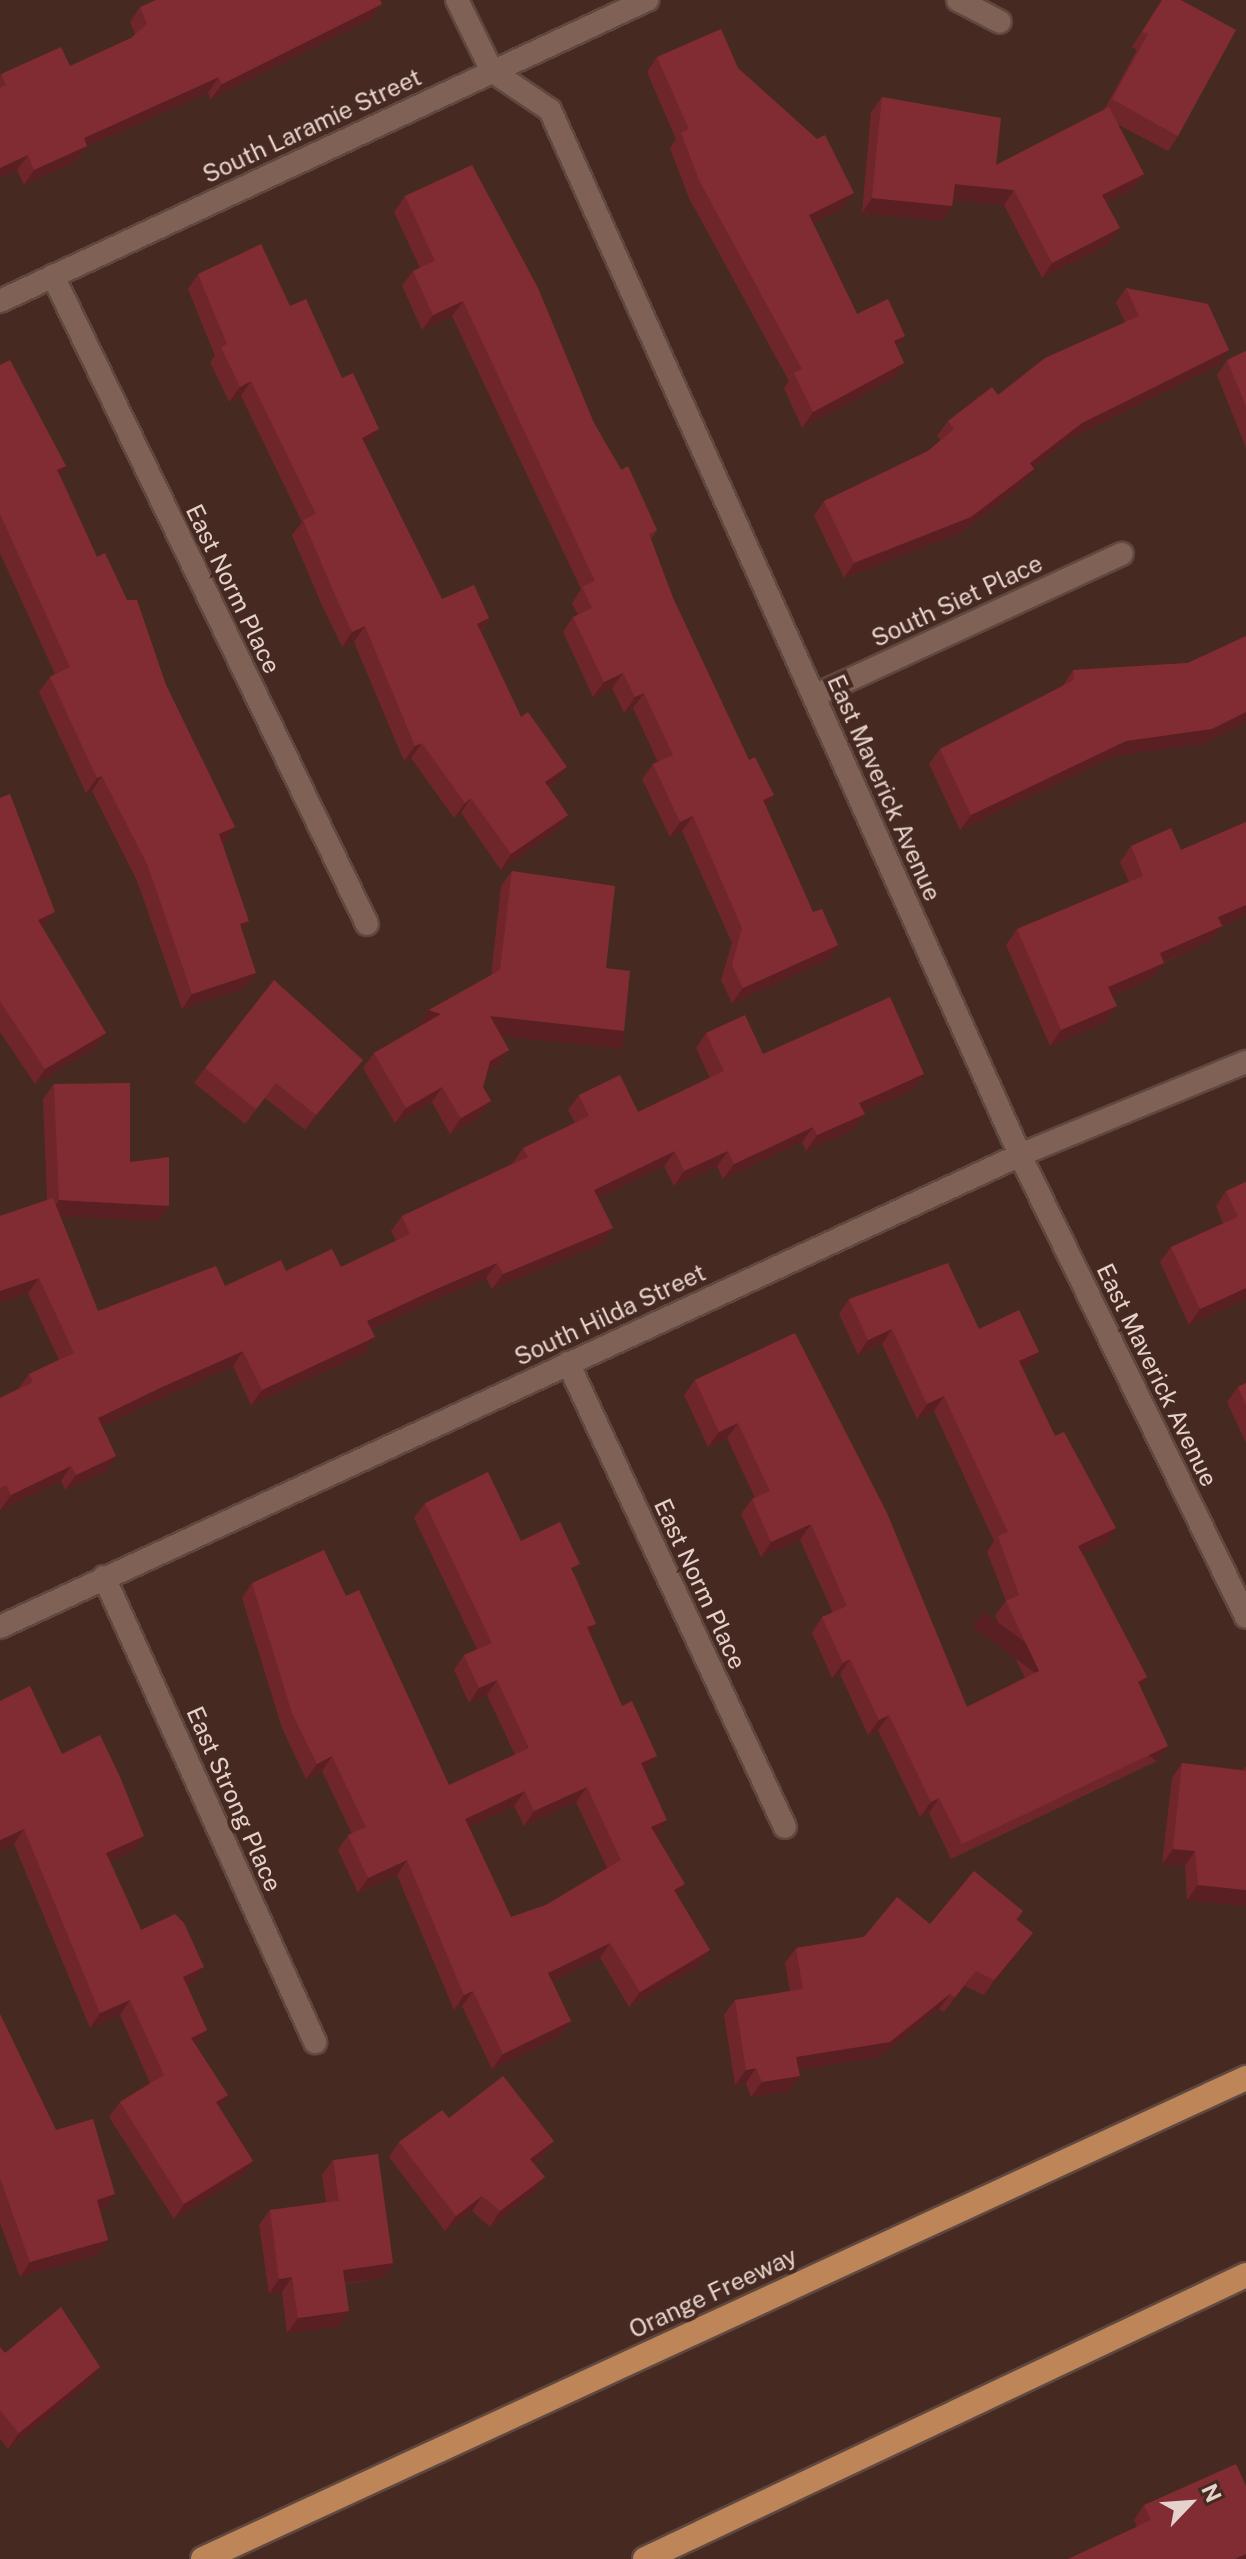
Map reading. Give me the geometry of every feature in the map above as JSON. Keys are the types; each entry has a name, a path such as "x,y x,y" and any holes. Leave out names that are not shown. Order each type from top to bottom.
{"highway":[{"name":"Orange Freeway","path":"203,2559 1246,2078"},
{"path":"645,2559 1246,2275"},
{"path":"657,2559 702,2534"}],"street":[{"name":"East Maverick Avenue","path":"457,0 492,71 550,110 1020,1155 1246,1617"},
{"name":"South Laramie Street","path":"0,301 647,0"},
{"path":"958,0 1000,22"},
{"name":"East Norm Place","path":"53,276 367,924"},
{"name":"South Siet Place","path":"814,696 1122,554"},
{"name":"South Hilda Street","path":"0,1627 1020,1155 1246,1062"},
{"name":"East Norm Place","path":"568,1363 785,1827"},
{"name":"East Strong Place","path":"104,1577 315,2042"}],"building":[{"path":"156,0 380,0 382,4 222,84 219,77 84,138 87,146 34,170 28,155 0,168 0,88 6,85 1,74 61,47 70,66 131,38 147,24 140,7"},
{"path":"1162,0 1181,0 1236,30 1178,136 1112,99 1148,34 1142,32"},
{"path":"721,29 738,68 817,139 825,135 854,193 809,215 857,314 888,299 905,336 894,341 904,363 813,412 794,373 802,369 700,182 681,133 689,129 657,57"},
{"path":"882,97 1001,118 996,165 1109,107 1144,174 1102,195 1120,228 1052,263 1014,190 955,184 952,206 872,198"},
{"path":"472,165 538,288 594,423 621,470 628,466 657,530 649,534 673,598 749,760 755,757 774,795 763,800 813,912 822,909 838,945 743,988 732,965 742,928 693,816 680,822 653,764 673,755 644,693 635,697 623,673 604,682 573,617 592,608 582,587 595,581 463,301 433,315 413,271 435,261 405,196"},
{"path":"261,244 290,306 306,299 342,378 353,373 379,429 362,438 442,599 474,585 489,618 477,624 521,717 528,712 567,767 545,782 568,815 511,854 471,798 465,803 422,743 415,746 365,626 352,632 332,588 303,520 316,514 251,381 240,387 221,347 227,344 198,274"},
{"path":"1126,288 1208,304 1229,350 1082,423 1030,463 1034,469 971,517 854,563 824,501 928,451 954,429 948,421 992,387 998,395 1045,358 1139,316"},
{"path":"1246,351 1246,406 1227,360"},
{"path":"10,360 66,466 57,470 97,557 105,553 127,600 137,600 166,685 235,827 219,834 249,921 240,924 256,973 192,994 148,866 102,776 97,778 50,677 70,667 0,514 0,365"},
{"path":"1246,636 1246,712 1212,729 1126,741 971,815 940,749 1074,680 1073,670 1188,663"},
{"path":"10,794 55,912 38,920 106,1033 45,1069 0,1001 0,798"},
{"path":"1246,822 1246,905 1218,917 1222,926 1160,953 1164,963 1108,987 1117,1006 1061,1030 1017,929 1143,876 1131,846 1171,828 1181,850"},
{"path":"512,871 615,886 606,968 630,971 624,1031 490,1016 509,1050 490,1061 483,1087 491,1101 461,1118 442,1087 406,1108 374,1053 441,1014 429,1010 500,970"},
{"path":"274,980 363,1060 316,1115 276,1083 256,1109 205,1068"},
{"path":"890,997 924,1074 859,1103 865,1114 817,1135 813,1127 734,1164 728,1151 684,1171 675,1151 594,1190 613,1228 503,1274 497,1263 436,1289 367,1321 375,1337 262,1390 243,1351 98,1418 116,1456 76,1475 71,1466 11,1495 6,1485 0,1488 0,1398 33,1382 29,1374 74,1353 39,1278 0,1291 0,1216 53,1198 98,1311 216,1266 225,1286 281,1260 286,1271 332,1249 341,1267 410,1234 402,1216 528,1157 523,1148 589,1116 579,1095 620,1075 638,1112 724,1071 706,1033 745,1015 763,1054"},
{"path":"130,1083 130,1162 169,1157 169,1206 59,1200 54,1084"},
{"path":"1246,1182 1246,1288 1200,1309 1171,1247 1238,1217 1226,1191"},
{"path":"948,1263 979,1329 1019,1310 1039,1352 1019,1361 1055,1436 1064,1432 1116,1528 1078,1546 1147,1677 1138,1682 1168,1746 962,1844 939,1798 931,1802 889,1715 879,1720 850,1659 843,1663 822,1617 847,1606 811,1524 771,1542 752,1499 770,1491 738,1423 719,1432 695,1380 795,1333 887,1513 967,1707 1039,1671 1006,1601 1019,1595 998,1536 1008,1532 944,1396 927,1404 892,1329 868,1340 849,1299"},
{"path":"1246,1383 1246,1405 1238,1387"},
{"path":"488,1472 521,1541 560,1522 580,1564 571,1568 596,1624 587,1627 622,1706 632,1701 657,1756 641,1763 667,1820 651,1827 685,1884 674,1890 710,1950 640,1992 610,1943 548,1973 571,2021 503,2054 473,1991 464,1995 407,1860 368,1878 348,1835 366,1827 332,1756 317,1764 292,1713 252,1583 324,1550 346,1596 359,1590 449,1785 529,1748 497,1680 479,1688 464,1655 492,1643 425,1503","holes":["587,1787 621,1860 546,1905 511,1917 465,1819 525,1791 534,1811"]},
{"path":"30,1686 62,1754 100,1735 120,1777 144,1836 106,1853 141,1930 175,1914 184,1923 204,1967 183,1977 207,2030 191,2038 228,2095 216,2102 253,2161 184,2204 120,2102 164,2075 130,2000 100,2013 24,1829 0,1840 0,1701"},
{"path":"1182,1763 1246,1771 1246,1890 1198,1885 1195,1851 1173,1849"},
{"path":"974,1871 1023,1911 1016,1919 1033,1933 994,1980 976,1971 955,1997 950,1994 890,2042 796,2057 800,2076 762,2082 756,2068 746,2070 735,2000 803,1989 796,1948 864,1937 897,1897 930,1924"},
{"path":"0,2014 56,2130 93,2119 115,2194 97,2200 108,2240 30,2262 0,2178"},
{"path":"503,2076 554,2141 530,2159 545,2177 500,2211 482,2196 456,2216 399,2142 442,2110 449,2118"},
{"path":"378,2154 393,2263 343,2270 349,2311 298,2318 292,2277 279,2279 270,2210 339,2201 333,2160"},
{"path":"61,2307 100,2367 19,2433 0,2410 0,2347 5,2353"},
{"path":"1236,2464 1246,2486 1246,2554 1235,2559 1068,2559 1151,2520 1144,2505"}]}
